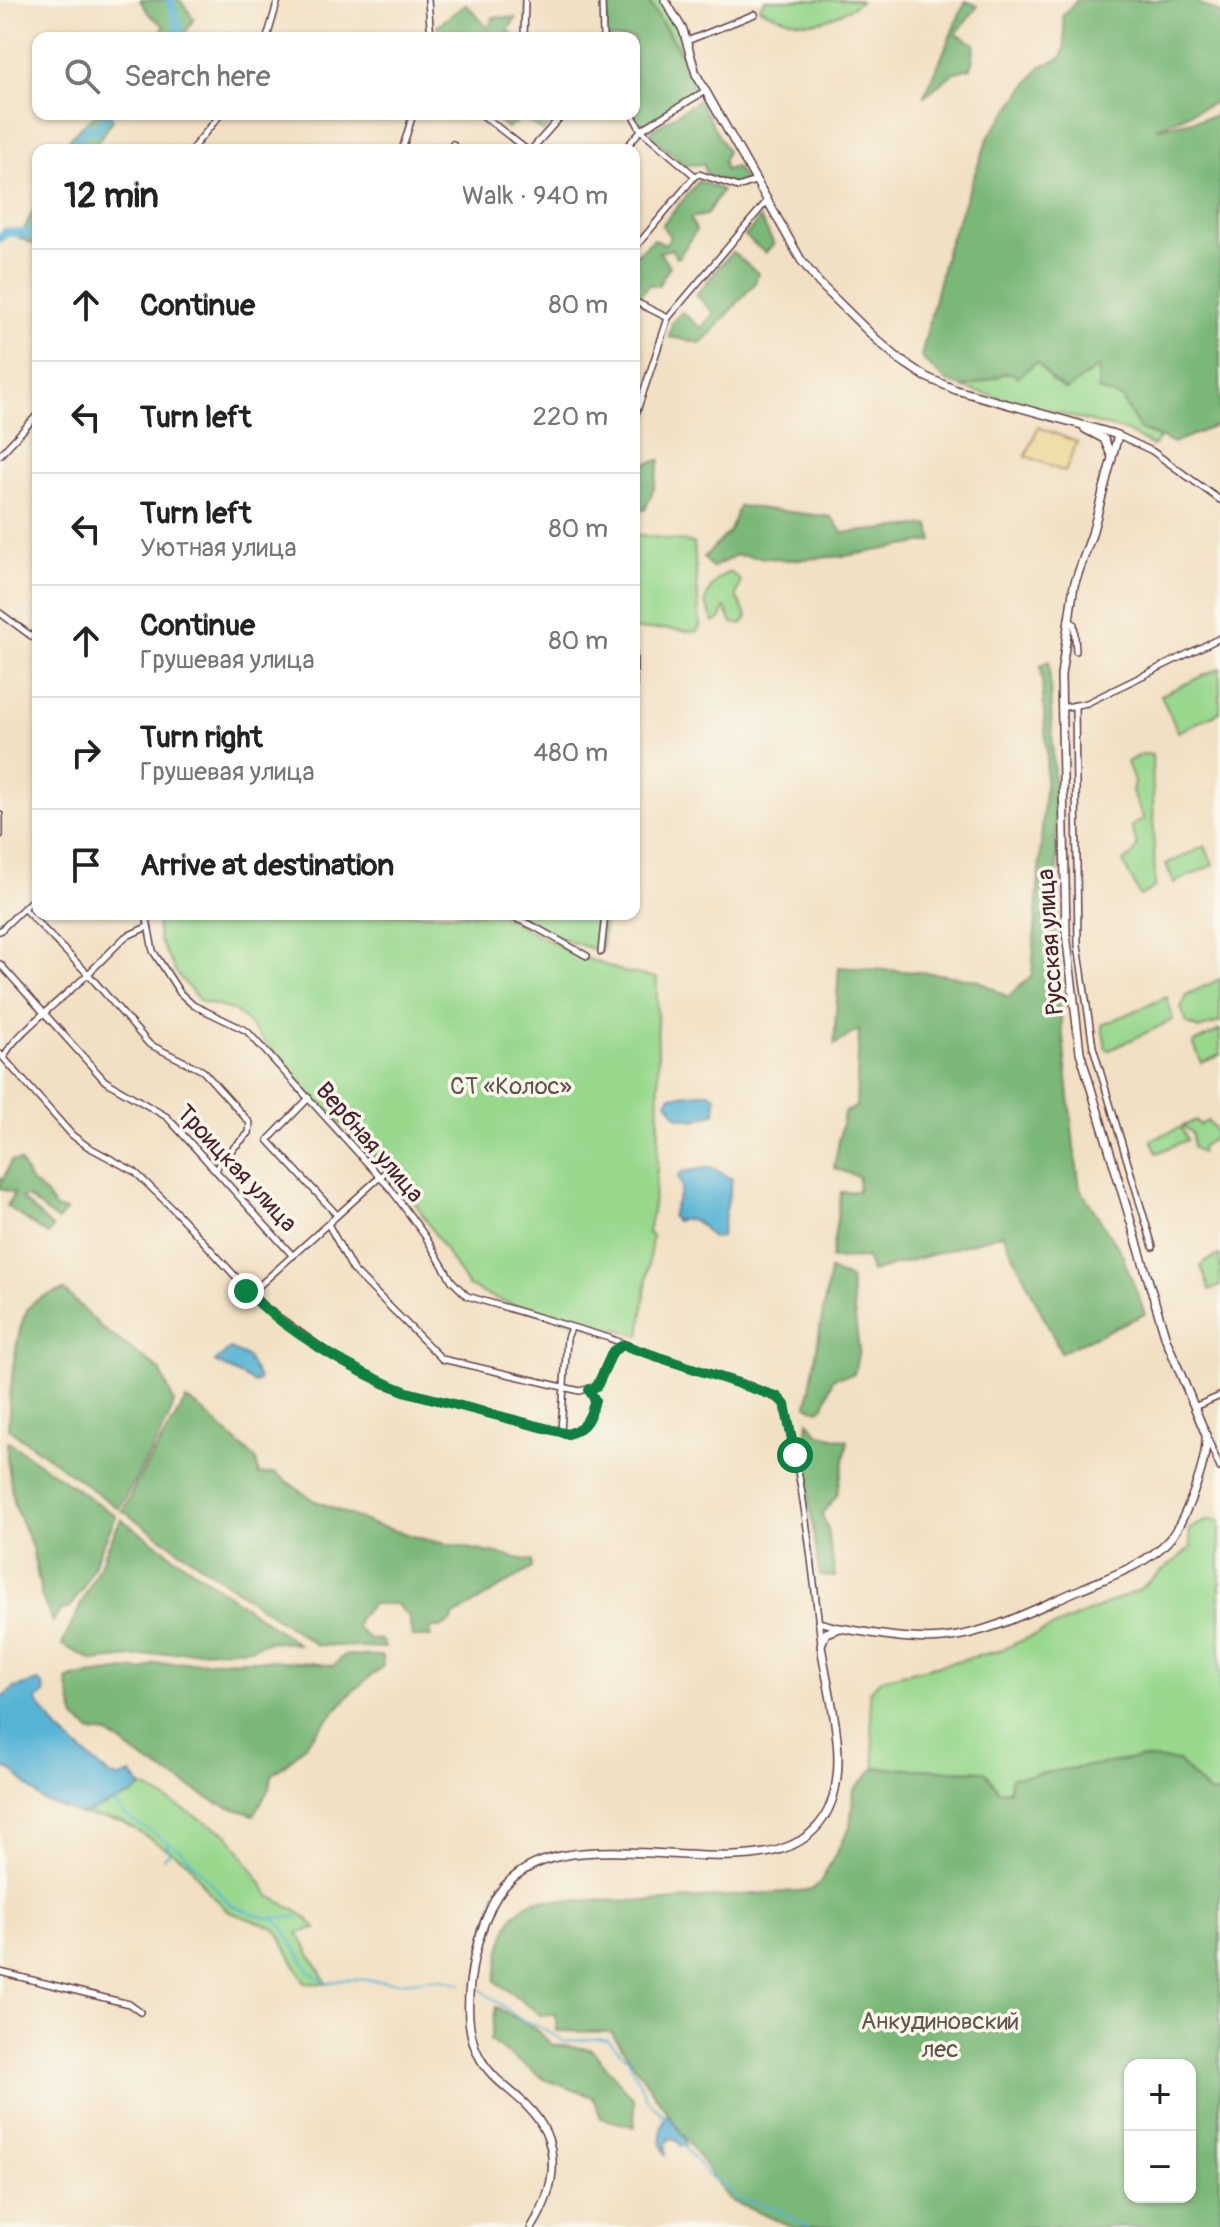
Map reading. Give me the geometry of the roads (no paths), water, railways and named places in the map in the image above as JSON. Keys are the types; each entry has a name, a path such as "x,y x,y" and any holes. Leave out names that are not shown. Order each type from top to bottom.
{"street":[{"path":"269,32 278,0"},
{"path":"428,0 431,32"},
{"path":"524,32 525,0"},
{"path":"602,0 603,32"},
{"path":"665,0 687,41 692,64 705,91 801,260 819,283 876,339 909,367 956,390 1118,435 1152,451 1220,500"},
{"path":"687,41 755,14"},
{"path":"629,144 641,130 705,91"},
{"path":"196,144 216,120"},
{"path":"404,144 411,120"},
{"path":"489,120 521,144"},
{"path":"535,144 557,120"},
{"path":"635,120 641,130 695,176"},
{"path":"640,242 695,176 699,174 738,187 755,181"},
{"path":"640,402 668,318 767,201"},
{"path":"640,304 668,318"},
{"path":"0,455 32,420"},
{"path":"1072,422 1104,439 1111,451 1111,466"},
{"name":"Русская улица","path":"1118,435 1074,585 1061,675 1066,933 1080,1052 1166,1339 1206,1435"},
{"path":"0,613 32,637"},
{"path":"1067,618 1074,624 1076,651"},
{"path":"1060,708 1087,703 1220,638"},
{"path":"1075,705 1078,945 1093,1047 1153,1247"},
{"path":"0,815 0,835"},
{"path":"0,931 32,900"},
{"path":"24,909 32,917"},
{"path":"35,920 88,974 149,1044 203,1071 251,1126 249,1133 220,1161 216,1171"},
{"name":"Вербная улица","path":"146,920 153,951 180,993 193,1005 247,1031 390,1188 425,1236 452,1281 467,1296 609,1338 778,1397 785,1405 815,1585 818,1622"},
{"path":"517,920 587,956"},
{"path":"601,952 604,920"},
{"path":"147,927 125,937 2,1056 72,1135 135,1172 250,1294 333,1356 384,1384 568,1434 582,1429 591,1415 595,1400 589,1390"},
{"name":"Троицкая улица","path":"0,964 105,1081 167,1117 293,1256"},
{"path":"309,1098 268,1140 337,1215"},
{"path":"250,1294 391,1167"},
{"path":"328,1224 350,1267 442,1359 589,1390 597,1386 613,1351 623,1345"},
{"path":"561,1432 571,1328"},
{"path":"1193,1407 1220,1396"},
{"path":"1206,1435 1220,1468"},
{"path":"532,2227 550,2190 552,2161 548,2141 536,2116 484,2064 474,2046 468,2004 482,1931 494,1901 516,1874 549,1858 626,1852 747,1856 780,1850 804,1838 825,1814 837,1777 836,1743 818,1622 839,1628 927,1638 964,1635 1003,1623 1143,1562 1167,1541 1179,1524 1202,1470 1207,1449 1206,1435"},
{"path":"821,1645 826,1633 839,1628"},
{"path":"0,1972 129,2004 140,2012"}],"water":[{"path":"709,1092 716,1096 715,1113 695,1120 677,1116 667,1101 671,1096"},
{"path":"711,1167 732,1179 721,1236 712,1238 697,1222 687,1219 676,1221 671,1216 682,1189 678,1176 682,1172"},
{"path":"230,1349 247,1357 259,1379 255,1383 215,1362"},
{"path":"38,1681 45,1693 36,1700 59,1731 110,1776 120,1778 131,1774 142,1787 132,1795 82,1815 43,1801 15,1773 0,1765 0,1699 15,1688"},
{"path":"668,2114 686,2140 686,2146 670,2138 666,2144 666,2156 661,2134"}],"waterway":[{"path":"170,0 180,32"},
{"path":"73,144 88,127 97,131 105,120"},
{"path":"0,238 6,232 31,234 32,231"},
{"path":"113,1801 126,1816 182,1851 231,1905 265,1918 298,1917"},
{"path":"163,1858 169,1854 167,1843"},
{"path":"274,1918 283,1927 309,1971 327,1984 351,1979 391,1982 433,1979 461,1984"},
{"path":"480,1989 520,2019 566,2042 598,2038 608,2040 628,2059 647,2099 666,2117"},
{"path":"684,2146 708,2176 723,2184 736,2199 774,2208 809,2227"}],"park label":[{"name":"СТ «Колос»","path":"511,1086"},
{"name":"Анкудиновский лес","path":"940,2035"}]}
